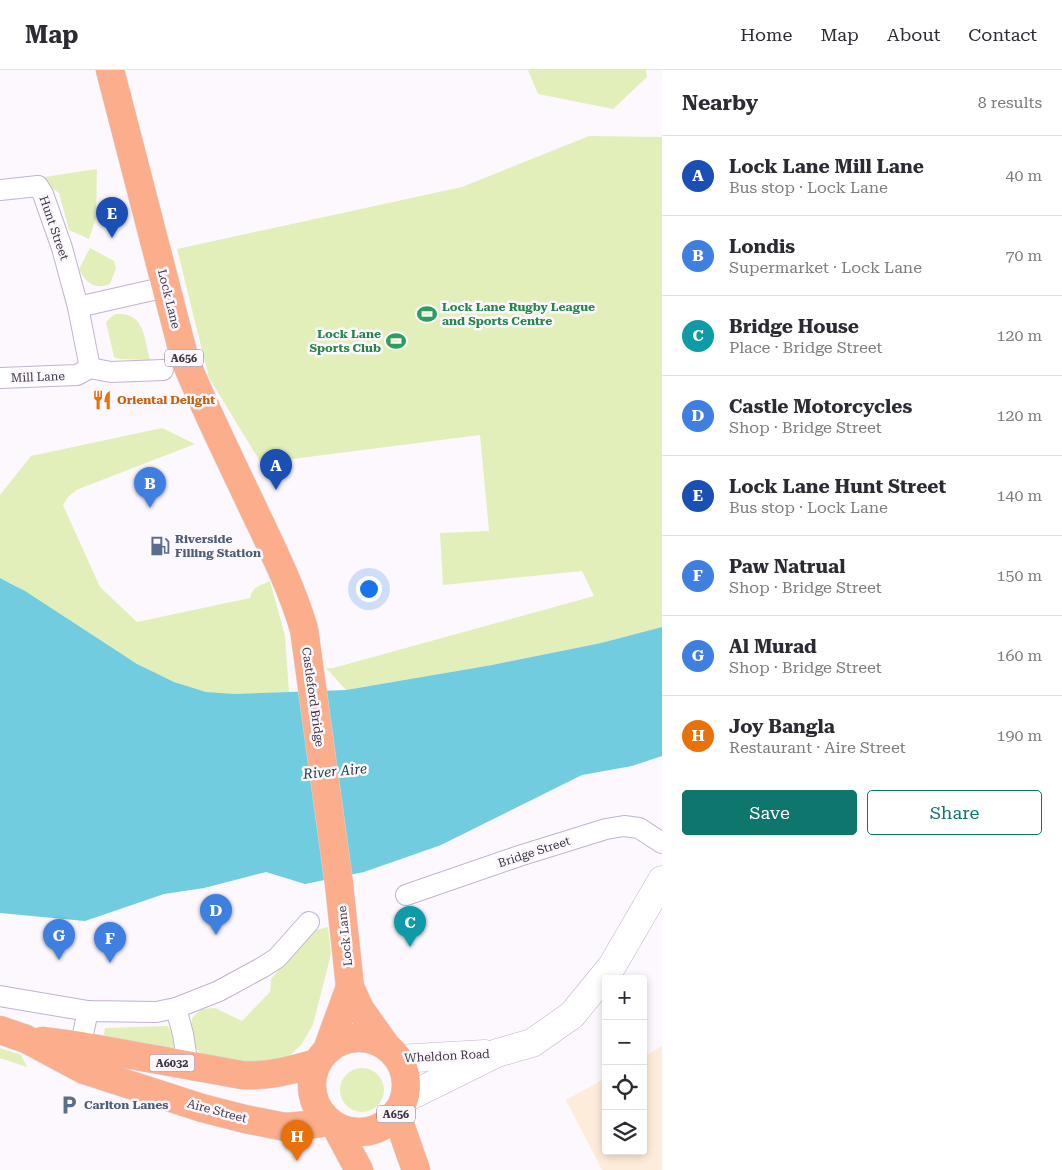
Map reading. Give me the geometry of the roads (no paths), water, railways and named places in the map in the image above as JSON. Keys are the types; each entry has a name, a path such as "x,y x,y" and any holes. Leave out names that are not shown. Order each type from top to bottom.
{"main road":[{"name":"Lock Lane","path":"110,70 185,360 203,404 294,596 304,629"},
{"name":"Castleford Bridge","path":"304,629 339,884"},
{"name":"Lock Lane","path":"339,884 350,987 360,1009 392,1053"},
{"name":"Lock Lane","path":"322,1057 350,987"},
{"name":"Aire Street","path":"0,1030 78,1056 188,1066 232,1074 256,1076 297,1069 322,1057"},
{"path":"322,1057 340,1042 356,1038 372,1040 392,1053"},
{"name":"A656","path":"322,1057 312,1077 312,1092 316,1106 324,1118 333,1124 350,1132 365,1132 380,1128 393,1118 406,1089 405,1073 392,1053"},
{"name":"Aire Street","path":"78,1056 84,1070 141,1089 245,1119 285,1126 333,1124"},
{"name":"A656","path":"400,1106 416,1170"},
{"name":"A656","path":"333,1124 359,1170"}],"street":[{"name":"Hunt Street","path":"0,190 38,186 43,194 62,248 78,307 90,368"},
{"path":"78,307 166,287"},
{"name":"Mill Lane","path":"0,378 77,376 90,368 111,372 163,370"},
{"name":"Bridge Street","path":"406,895 519,856 606,829 624,826 639,828 662,843"},
{"name":"Wheldon Road","path":"400,1106 497,1053 532,1043 572,1015 612,966 662,880"},
{"path":"0,996 88,1011 156,1012 176,1008 219,991 263,968 277,958 308,922"},
{"path":"176,1008 183,1034 188,1066"},
{"path":"78,1056 88,1011"},
{"name":"Wheldon Road","path":"392,1053 497,1053"}],"water":[{"name":"River Aire","path":"0,578 25,591 137,664 174,682 206,692 234,694 346,690 492,665 601,643 662,627 662,756 632,766 582,775 441,845 364,872 305,884 266,872 204,888 164,894 85,921 0,913"}],"place":[{"name":"Lock Lane Hunt Street","path":"112,238"},
{"name":"Lock Lane Rugby League and Sports Centre","path":"427,314"},
{"name":"Lock Lane Sports Club","path":"396,341"},
{"name":"Oriental Delight","path":"102,400"},
{"name":"Lock Lane Mill Lane","path":"276,490"},
{"name":"Londis","path":"150,508"},
{"name":"Riverside Filling Station","path":"160,546"},
{"name":"Castle Motorcycles","path":"216,935"},
{"name":"Bridge House","path":"410,947"},
{"name":"Al Murad","path":"59,960"},
{"name":"Paw Natrual","path":"110,963"},
{"name":"Carlton Lanes","path":"69,1105"},
{"name":"Joy Bangla","path":"297,1161"}]}
